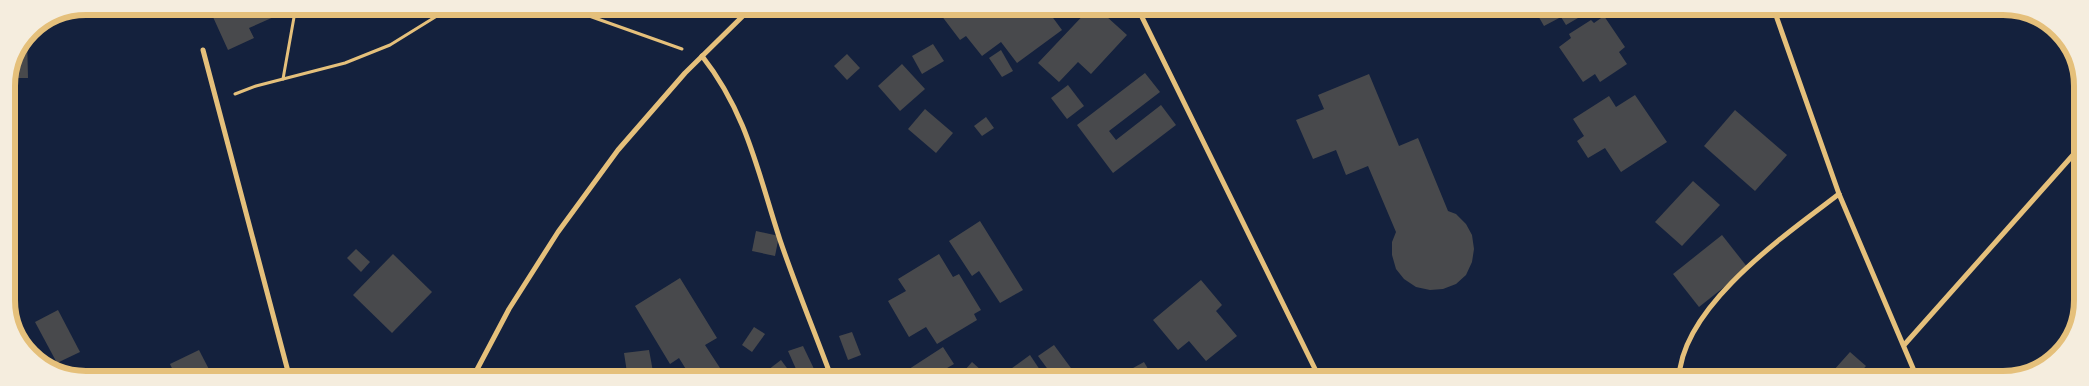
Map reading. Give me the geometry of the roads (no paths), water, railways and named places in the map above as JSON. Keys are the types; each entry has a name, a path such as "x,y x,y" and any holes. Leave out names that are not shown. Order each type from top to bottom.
{"street":[{"path":"476,371 509,309 558,232 618,150 702,56 743,15"},
{"path":"1141,15 1316,371"},
{"path":"1776,15 1839,194 1905,344 1915,371"},
{"path":"203,50 288,371"},
{"path":"702,56 724,88 749,137 780,240 829,371"},
{"path":"1905,344 2074,154"},
{"path":"1679,371 1679,362 1706,310 1765,251 1839,194"}]}
